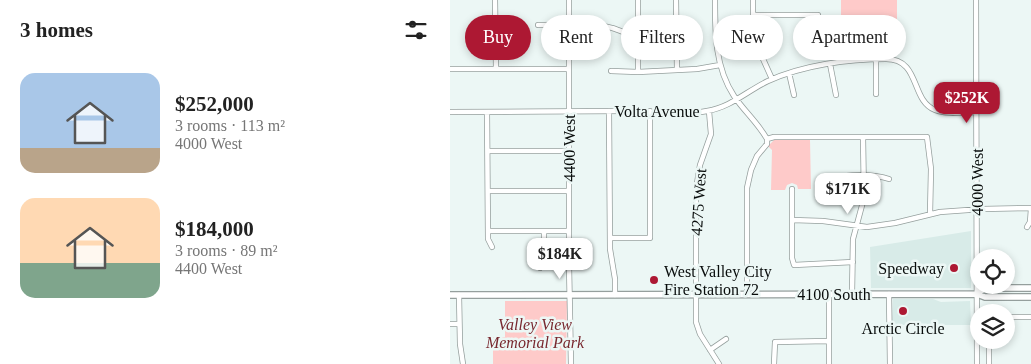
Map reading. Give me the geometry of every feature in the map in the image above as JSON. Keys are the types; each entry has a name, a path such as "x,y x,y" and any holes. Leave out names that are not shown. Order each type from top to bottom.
{"main road":[{"name":"4100 South","path":"1015,288 1031,288"},
{"name":"4100 South","path":"450,295 970,294"},
{"name":"4100 South","path":"977,294 985,297 1031,296"}],"street":[{"path":"495,0 495,15"},
{"name":"4400 West","path":"568,0 569,15"},
{"path":"638,0 638,15"},
{"path":"676,0 677,70"},
{"path":"715,0 716,39 720,65 727,84 767,139 767,144 751,170 747,188 747,294"},
{"path":"753,0 753,15"},
{"name":"4000 West","path":"976,0 977,249"},
{"path":"496,60 496,69"},
{"name":"4400 West","path":"569,60 569,231 572,364"},
{"path":"638,60 638,72"},
{"path":"763,60 772,79"},
{"name":"Volta Avenue","path":"450,112 650,111 686,113 709,111 737,100 772,79 789,73 851,60"},
{"path":"876,60 876,94"},
{"name":"Volta Avenue","path":"896,60 906,66 924,101 932,109 942,112 976,112"},
{"path":"830,64 836,95"},
{"path":"611,71 677,70 720,65"},
{"path":"450,69 569,69"},
{"path":"789,73 794,95"},
{"path":"610,111 610,257 616,295"},
{"path":"610,238 650,238 650,111"},
{"name":"4275 West","path":"709,111 710,134 700,165 696,189 697,328 719,364"},
{"path":"487,112 488,231 492,247"},
{"path":"767,139 774,137 926,137 931,169 930,214"},
{"path":"852,294 856,226 864,198 864,137"},
{"path":"488,151 569,151"},
{"path":"832,179 840,177 882,176 889,179"},
{"path":"792,189 792,258 794,266 853,262"},
{"path":"488,191 569,191"},
{"path":"792,220 824,220 867,227 895,223 930,214 977,210 1031,209 1030,222 1027,227"},
{"path":"488,231 569,231"},
{"path":"540,268 544,258 544,231"},
{"path":"829,294 829,364"},
{"path":"890,294 890,364"},
{"name":"4000 West","path":"977,294 977,363"},
{"path":"459,295 460,344 463,364"},
{"path":"1015,317 1031,317"},
{"path":"450,324 459,324"},
{"path":"710,350 726,339"},
{"path":"774,364 775,342 829,341"},
{"path":"977,363 988,362 989,349"}],"shaded area":[{"path":"971,231 970,288 871,288 870,247"},
{"path":"893,299 933,299 941,302 970,301 970,325 892,325"}],"green space":[{"path":"841,0 897,0 897,15 841,15"},
{"path":"774,140 810,140 811,189 798,189 797,185 792,183 787,185 785,190 771,190 772,150 768,146"},
{"name":"Valley View Memorial Park","path":"505,301 567,301 566,364 493,364 493,337 505,337"}],"place":[{"name":"Speedway","path":"954,268"},
{"name":"West Valley City Fire Station 72","path":"654,280"},
{"name":"Arctic Circle","path":"903,311"}]}
